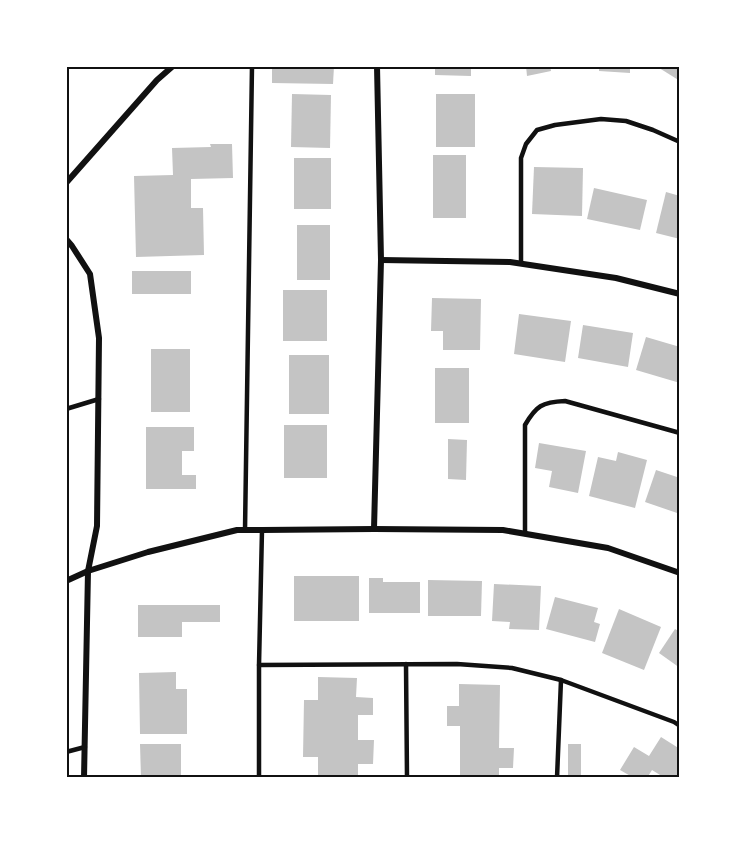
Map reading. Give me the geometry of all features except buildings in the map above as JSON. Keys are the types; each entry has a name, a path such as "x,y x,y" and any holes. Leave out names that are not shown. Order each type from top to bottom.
{"street":[{"path":"66,183 157,80 173,66"},
{"path":"374,529 381,260 377,66"},
{"path":"66,239 90,274 99,338 98,526 88,571 84,778"},
{"path":"381,260 521,263 616,278 680,294"},
{"path":"66,581 88,571 148,552 237,530 503,530 608,548 680,573"}],"lane":[{"path":"245,530 252,66"},
{"path":"521,263 521,158 526,144 537,130 555,125 601,119 626,122 653,130 680,142"},
{"path":"66,409 99,399"},
{"path":"525,534 525,425 532,412 542,405 552,401 565,401 680,433"},
{"path":"259,778 262,530"},
{"path":"406,664 407,778"},
{"path":"259,665 457,664 512,669 561,681 680,726"},
{"path":"556,778 561,681"},
{"path":"66,752 85,747"}]}
